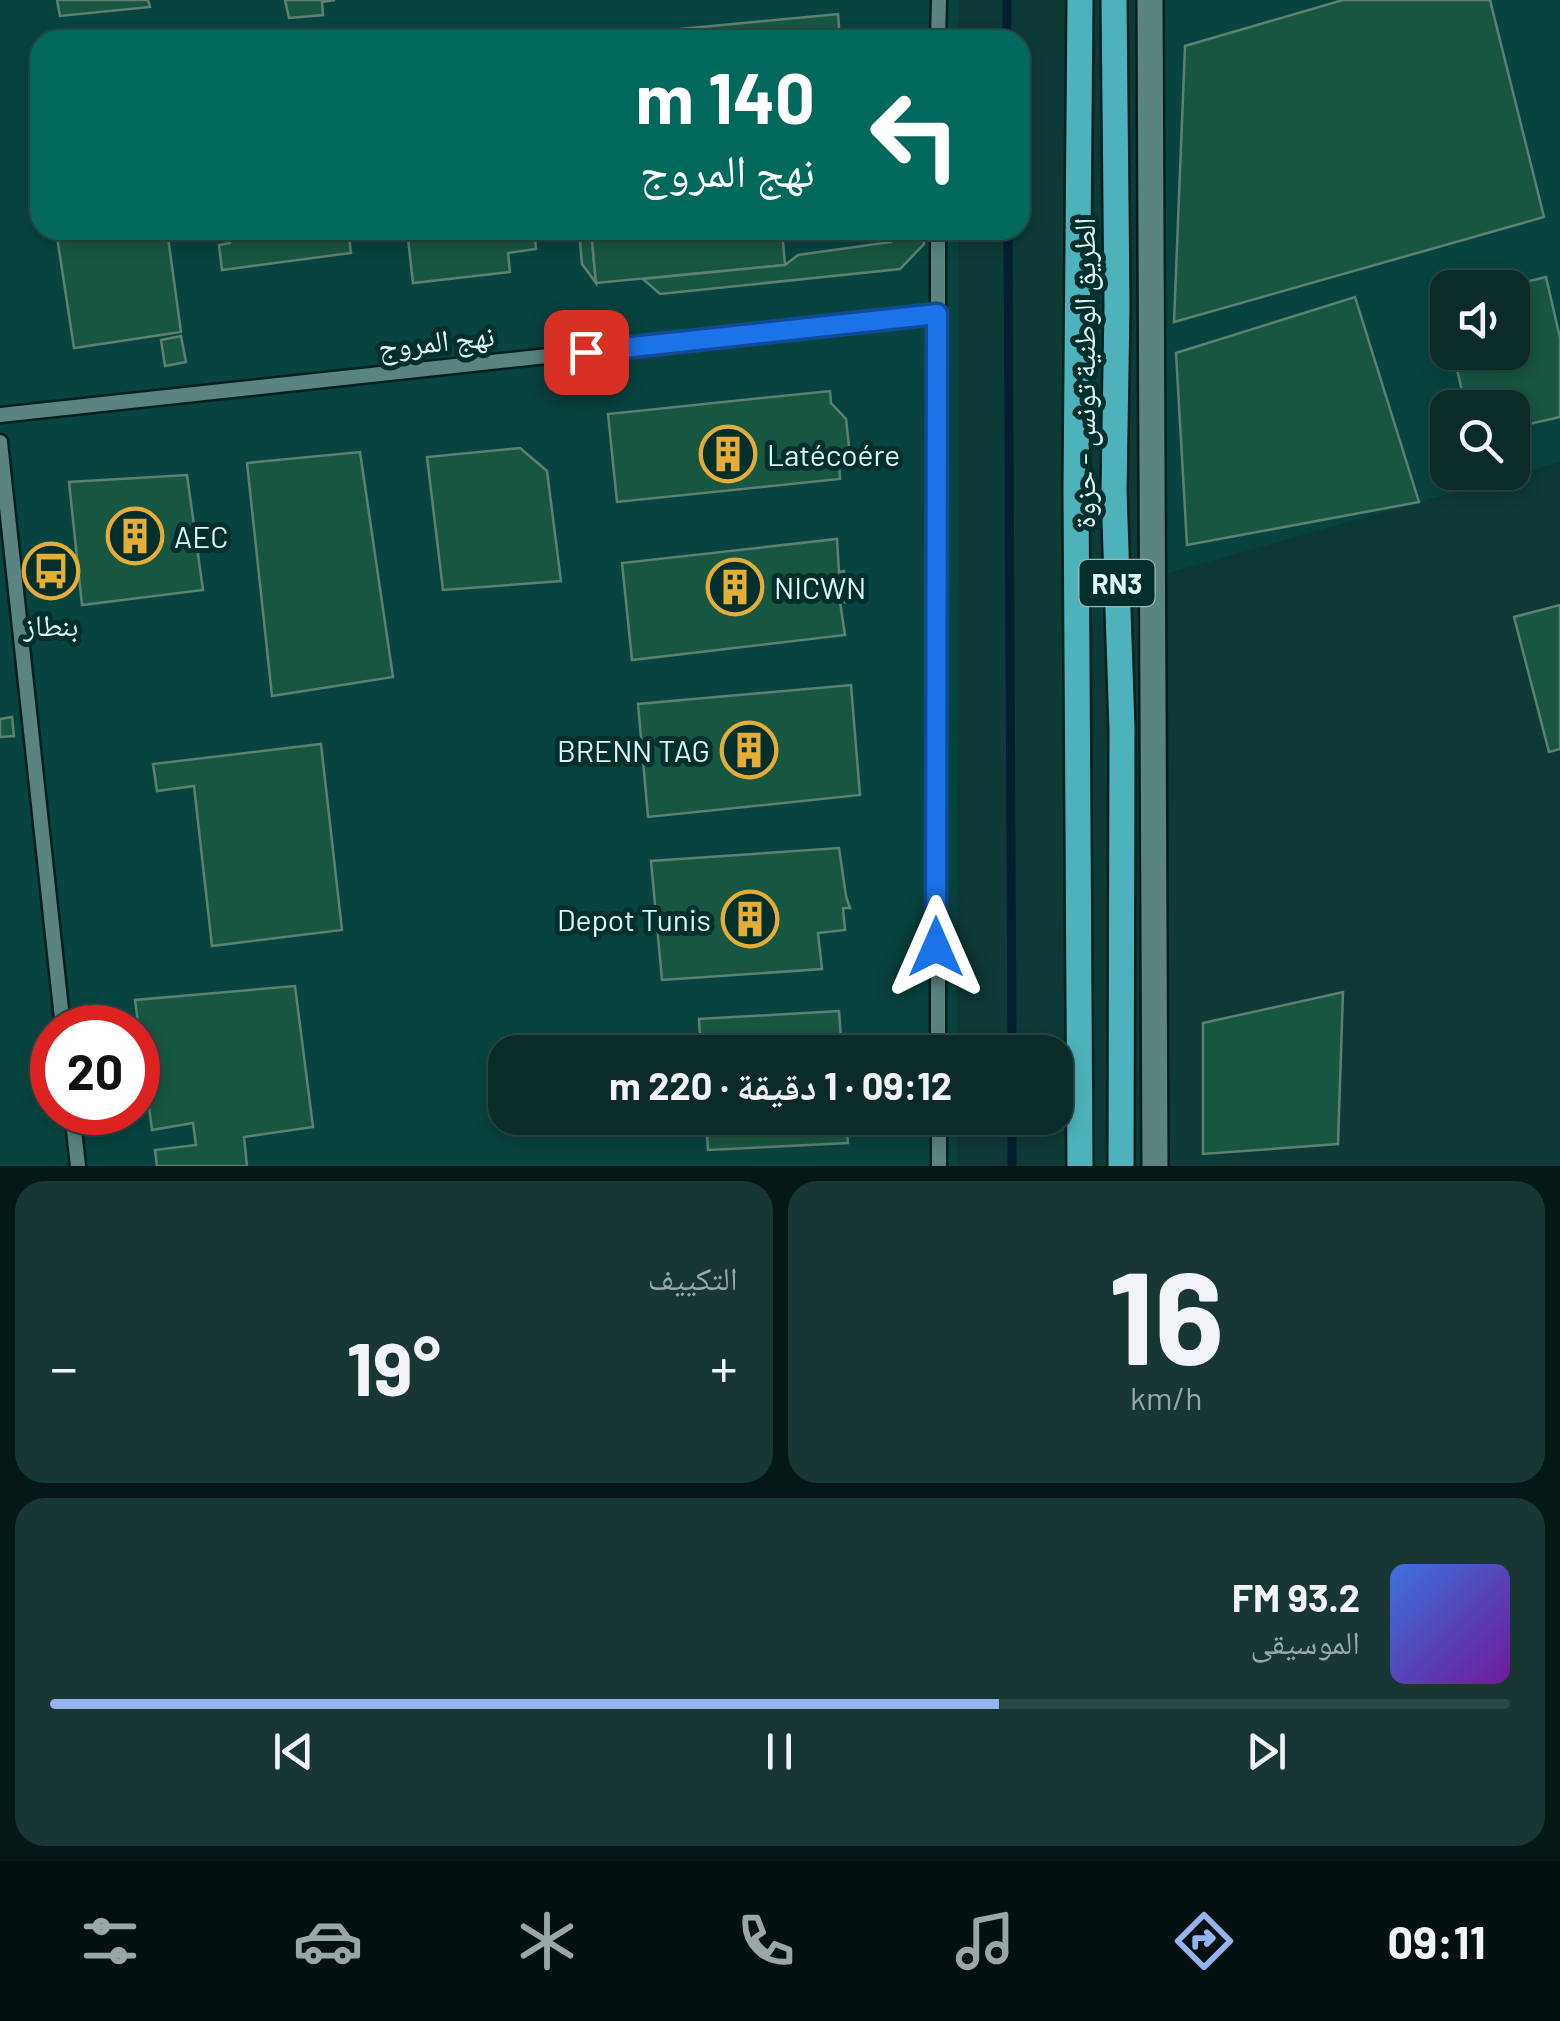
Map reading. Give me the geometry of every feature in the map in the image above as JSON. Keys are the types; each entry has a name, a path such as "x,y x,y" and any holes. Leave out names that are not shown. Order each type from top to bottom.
{"main road":[{"name":"الطريق الوطنية تونس - حزوة","path":"1080,0 1076,490 1080,1166"},
{"name":"الطريق الوطنية تونس - حزوة","path":"1114,0 1114,491 1122,730 1121,1166"}],"street":[{"path":"1150,0 1155,1166"}],"lane":[{"path":"938,0 938,30"},
{"path":"938,240 938,1035"},
{"name":"نهج المروج","path":"0,415 937,314"},
{"path":"0,442 61,1005"},
{"path":"75,1135 78,1166"},
{"path":"939,1135 940,1166"}],"shaded area":[{"path":"0,0 959,0 959,30 30,30 30,240 959,240 957,1035 488,1035 488,1135 957,1135 957,1166 0,1166"},
{"path":"1160,0 1560,0 1560,462 1530,471 1530,390 1430,390 1430,490 1461,490 1151,578"}],"building":[{"path":"57,0 148,0 150,7 60,16"},
{"path":"285,0 335,0 322,2 323,15 289,18"},
{"path":"1343,0 1490,0 1544,217 1174,322 1185,46"},
{"path":"838,14 839,30 672,30"},
{"path":"58,240 168,240 181,332 74,348"},
{"path":"230,240 349,240 351,253 222,270 219,245"},
{"path":"408,240 535,240 536,249 508,253 510,272 413,283"},
{"path":"580,240 592,240 596,283 582,264"},
{"path":"592,240 783,240 785,265 596,283"},
{"path":"924,240 924,244 900,269 660,294 643,279 785,265 798,255"},
{"path":"1546,277 1560,338 1560,417 1530,424 1530,390 1462,390 1457,370 1530,370 1530,281"},
{"path":"1355,297 1419,502 1187,545 1176,353"},
{"path":"181,336 186,362 165,366 161,340"},
{"name":"Latécoére","path":"830,391 831,403 846,419 849,446 839,462 840,479 617,502 608,414"},
{"path":"520,448 547,471 561,581 443,590 427,457"},
{"path":"360,452 393,677 272,696 247,463"},
{"name":"AEC","path":"187,475 203,590 82,605 69,482"},
{"name":"NICWN","path":"837,539 839,572 844,571 846,602 840,602 845,635 632,660 622,563"},
{"path":"1560,605 1560,749 1549,752 1514,617"},
{"name":"BRENN TAG","path":"851,685 860,795 648,817 638,704"},
{"path":"12,717 14,736 0,737 0,719"},
{"path":"321,744 342,930 212,946 194,786 157,791 153,764"},
{"name":"Depot Tunis","path":"839,848 850,908 843,908 845,930 818,933 822,969 662,980 651,861"},
{"path":"295,986 313,1127 244,1137 247,1166 157,1166 155,1150 196,1145 193,1123 160,1129 160,1005 136,1005 135,1000"},
{"path":"1343,992 1338,1144 1203,1154 1203,1023"},
{"path":"839,1011 841,1035 700,1035 699,1019"},
{"path":"707,1135 847,1135 848,1143 708,1150"}],"waterway":[{"path":"1007,0 1007,30"},
{"path":"1008,240 1012,1035"},
{"path":"1012,1135 1012,1166"}],"place":[{"name":"Latécoére","path":"728,454"},
{"name":"AEC","path":"135,536"},
{"name":"بنطاز","path":"51,571"},
{"name":"NICWN","path":"735,587"},
{"name":"BRENN TAG","path":"749,750"},
{"name":"Depot Tunis","path":"750,919"}],"route":[{"path":"586,352 937,314 936,947"}]}
